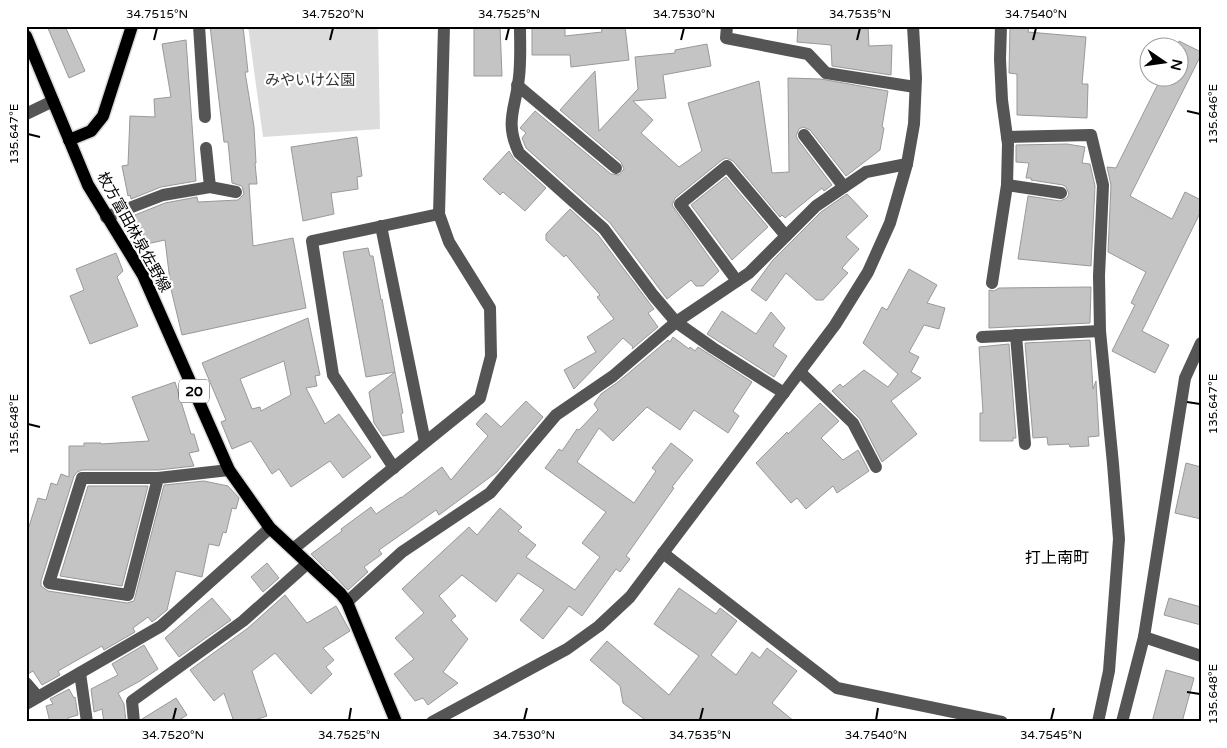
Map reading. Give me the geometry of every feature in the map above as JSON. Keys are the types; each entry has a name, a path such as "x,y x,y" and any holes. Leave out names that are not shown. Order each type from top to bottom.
{"main road":[{"path":"69,140 92,130 103,116 132,26"},
{"name":"枚方富田林泉佐野線","path":"26,36 88,185 143,275 229,470 270,528 342,594 396,722"}],"street":[{"path":"199,26 205,117"},
{"path":"293,550 480,398 490,356 490,308 449,242 439,214 444,26"},
{"path":"520,26 517,85 511,121 513,139 519,153 604,229 653,295 676,322 713,348 784,392"},
{"path":"727,26 726,38 808,54 826,73 915,87"},
{"path":"432,722 567,649 599,626 630,597 835,325 868,272 890,223 908,164 914,124 913,26"},
{"path":"992,283 1002,229 1007,185 1007,137 1002,84 1002,26"},
{"path":"517,85 616,168"},
{"path":"26,114 53,101"},
{"path":"1007,137 1091,135 1103,185 1099,276 1100,331 1119,538 1109,671 1098,722"},
{"path":"804,136 844,187"},
{"path":"206,148 210,186"},
{"path":"347,602 402,552 490,493 556,415 613,376 676,322 749,273 816,206 866,172 908,164"},
{"path":"737,281 680,204 727,166 786,236"},
{"path":"1007,185 1061,193"},
{"path":"106,217 163,195 210,186 236,192"},
{"path":"394,468 334,375 312,241 439,214"},
{"path":"382,226 426,442"},
{"path":"982,337 1100,331"},
{"path":"1016,335 1025,444"},
{"path":"1122,722 1144,637 1185,378 1201,343"},
{"path":"800,372 853,423 876,468"},
{"path":"158,478 128,595 49,583 82,478 158,478 229,470"},
{"path":"26,704 161,626 270,528"},
{"path":"664,553 837,688 1002,722"},
{"path":"134,722 132,701 243,621 308,563"},
{"path":"1144,637 1201,656"},
{"path":"80,673 87,722"},
{"path":"26,683 38,697"}],"green space":[{"name":"みやいけ公園","path":"248,26 378,26 380,129 263,137"}],"building":[{"path":"47,26 65,26 85,71 69,78"},
{"path":"210,26 243,26 248,72 245,72 254,127 257,184 249,184 253,246 293,238 306,308 182,335 171,289 165,240 142,245 135,215 165,203 197,197 198,202 238,200 244,194 242,186 232,183 228,142 224,142"},
{"path":"474,26 500,26 502,76 474,76"},
{"path":"532,26 565,26 565,36 602,32 601,26 625,26 629,60 571,67 570,55 532,55"},
{"path":"798,26 868,26 869,46 892,45 891,75 832,66 831,45 797,42"},
{"path":"1010,26 1029,26 1028,32 1086,37 1082,84 1088,84 1087,118 1017,115 1017,74 1009,73"},
{"path":"186,40 196,181 161,187 131,199 130,195 128,196 122,166 128,165 130,116 155,117 154,99 171,97 162,44"},
{"path":"707,44 711,66 663,75 666,98 633,101 653,120 641,133 679,167 702,151 688,103 759,81 772,173 789,172 788,78 821,79 888,91 882,127 884,128 880,150 846,176 810,130 803,127 799,129 796,136 798,140 832,185 824,191 822,188 785,218 782,215 780,217 733,161 726,158 722,160 675,198 672,205 719,271 703,286 696,286 691,280 667,299 610,223 526,148 522,138 526,133 520,128 535,111 611,174 619,175 624,169 621,162 560,110 595,71 599,131 638,89 635,57 675,53 675,50"},
{"path":"1190,46 1201,52 1190,77"},
{"path":"1156,88 1184,88 1130,196 1172,219 1185,192 1201,200 1201,211 1142,331 1169,345 1155,373 1112,351 1135,305 1131,303 1146,272 1108,252 1111,185 1107,167 1116,168"},
{"path":"357,137 362,176 357,177 358,189 331,193 334,214 303,221 291,147"},
{"path":"1067,144 1085,147 1082,163 1090,164 1095,186 1091,266 1018,259 1028,196 1060,201 1067,198 1069,194 1063,185 1026,178 1029,163 1016,162 1016,145"},
{"path":"509,151 514,159 546,188 525,211 503,192 500,195 483,179"},
{"path":"726,177 768,227 732,260 691,205"},
{"path":"847,194 868,216 846,237 859,249 842,268 848,273 823,300 816,300 786,273 766,301 751,290 772,261 821,212"},
{"path":"570,209 598,235 654,309 648,313 658,327 632,349 633,347 623,338 574,389 564,370 596,352 587,337 614,319 597,297 600,295 566,255 564,257 546,240 546,234"},
{"path":"368,248 370,256 373,256 395,372 366,377 343,252"},
{"path":"116,253 123,271 117,277 138,326 90,344 70,296 84,290 76,269"},
{"path":"909,269 937,285 927,303 945,308 939,329 924,325 909,352 919,357 911,372 921,378 891,401 917,434 882,462 860,419 832,391 840,384 843,387 864,370 888,387 898,374 863,343 882,307 887,310"},
{"path":"1091,287 1090,323 989,328 989,290 994,291 999,288"},
{"path":"722,311 756,334 771,312 785,328 773,346 787,356 774,377 707,334"},
{"path":"308,318 320,375 315,376 317,386 306,388 325,424 339,414 371,457 343,478 330,461 291,487 279,469 272,474 251,441 232,449 221,422 226,420 202,363","holes":["284,361 291,395 261,411 260,407 252,409 240,379"]},
{"path":"673,337 689,349 690,347 695,351 698,347 752,382 733,411 739,416 728,433 694,410 680,430 647,407 613,441 599,428 577,462 634,503 656,471 652,468 671,443 693,460 672,487 674,488 626,556 630,559 620,572 616,569 582,616 569,606 543,639 520,620 544,590 518,573 496,602 462,575 439,596 456,616 451,620 468,639 443,672 458,683 428,705 423,698 415,701 394,674 414,659 395,638 424,613 402,589 469,527 477,535 500,508 522,527 518,531 536,545 526,557 575,590 600,557 582,543 606,512 545,468 559,449 562,451 577,429 579,430 598,410 594,404 601,394 668,340 670,342"},
{"path":"1090,340 1093,389 1096,381 1099,436 1088,437 1089,446 1070,447 1069,444 1048,445 1047,437 1033,438 1025,343"},
{"path":"1009,344 1016,438 1013,438 1013,441 980,441 980,413 983,413 979,347"},
{"path":"395,372 403,413 401,414 404,432 383,436 374,423 369,392"},
{"path":"175,382 191,434 194,434 199,451 189,453 194,466 158,470 82,470 77,472 74,476 41,586 48,591 127,603 134,601 164,485 204,481 228,486 239,498 236,509 232,508 226,533 223,532 219,546 209,544 202,577 176,571 167,610 152,622 148,617 133,628 135,632 104,650 102,646 58,671 60,675 42,685 33,671 26,675 26,536 38,498 46,500 51,483 57,485 61,474 69,477 69,446 84,446 84,443 101,444 149,441 132,397"},
{"path":"526,401 543,417 497,472 439,515 436,510 379,550 382,554 364,567 368,572 348,590 311,554 371,507 376,514 442,467 451,480 488,436 476,424 486,413 501,427"},
{"path":"820,403 839,421 821,438 843,460 858,450 869,471 837,493 833,486 806,509 797,498 791,503 756,463"},
{"path":"1186,463 1201,467 1201,519 1175,513"},
{"path":"88,486 148,486 122,586 60,576"},
{"path":"267,563 279,578 263,592 251,577"},
{"path":"679,588 716,614 720,608 737,621 711,655 736,675 752,652 760,658 767,648 797,671 772,703 795,722 648,722 623,703 620,686 590,660 607,641 669,695 699,656 654,624"},
{"path":"285,595 307,623 336,606 350,631 323,648 334,660 326,667 332,674 311,694 275,653 252,671 267,716 249,722 234,722 224,693 214,701 190,670 248,628"},
{"path":"212,598 231,620 179,657 165,638"},
{"path":"1169,598 1201,607 1201,625 1164,615"},
{"path":"144,645 158,669 118,693 124,704 126,722 104,722 102,709 94,712 91,689 118,675 112,664"},
{"path":"1166,670 1194,678 1182,722 1152,722"},
{"path":"69,689 75,697 78,715 68,718 68,722 50,722 46,706 53,704 50,699"},
{"path":"176,698 187,715 176,722 142,722 142,719"}],"district":[{"name":"打上南町","path":"1057,557"}]}
